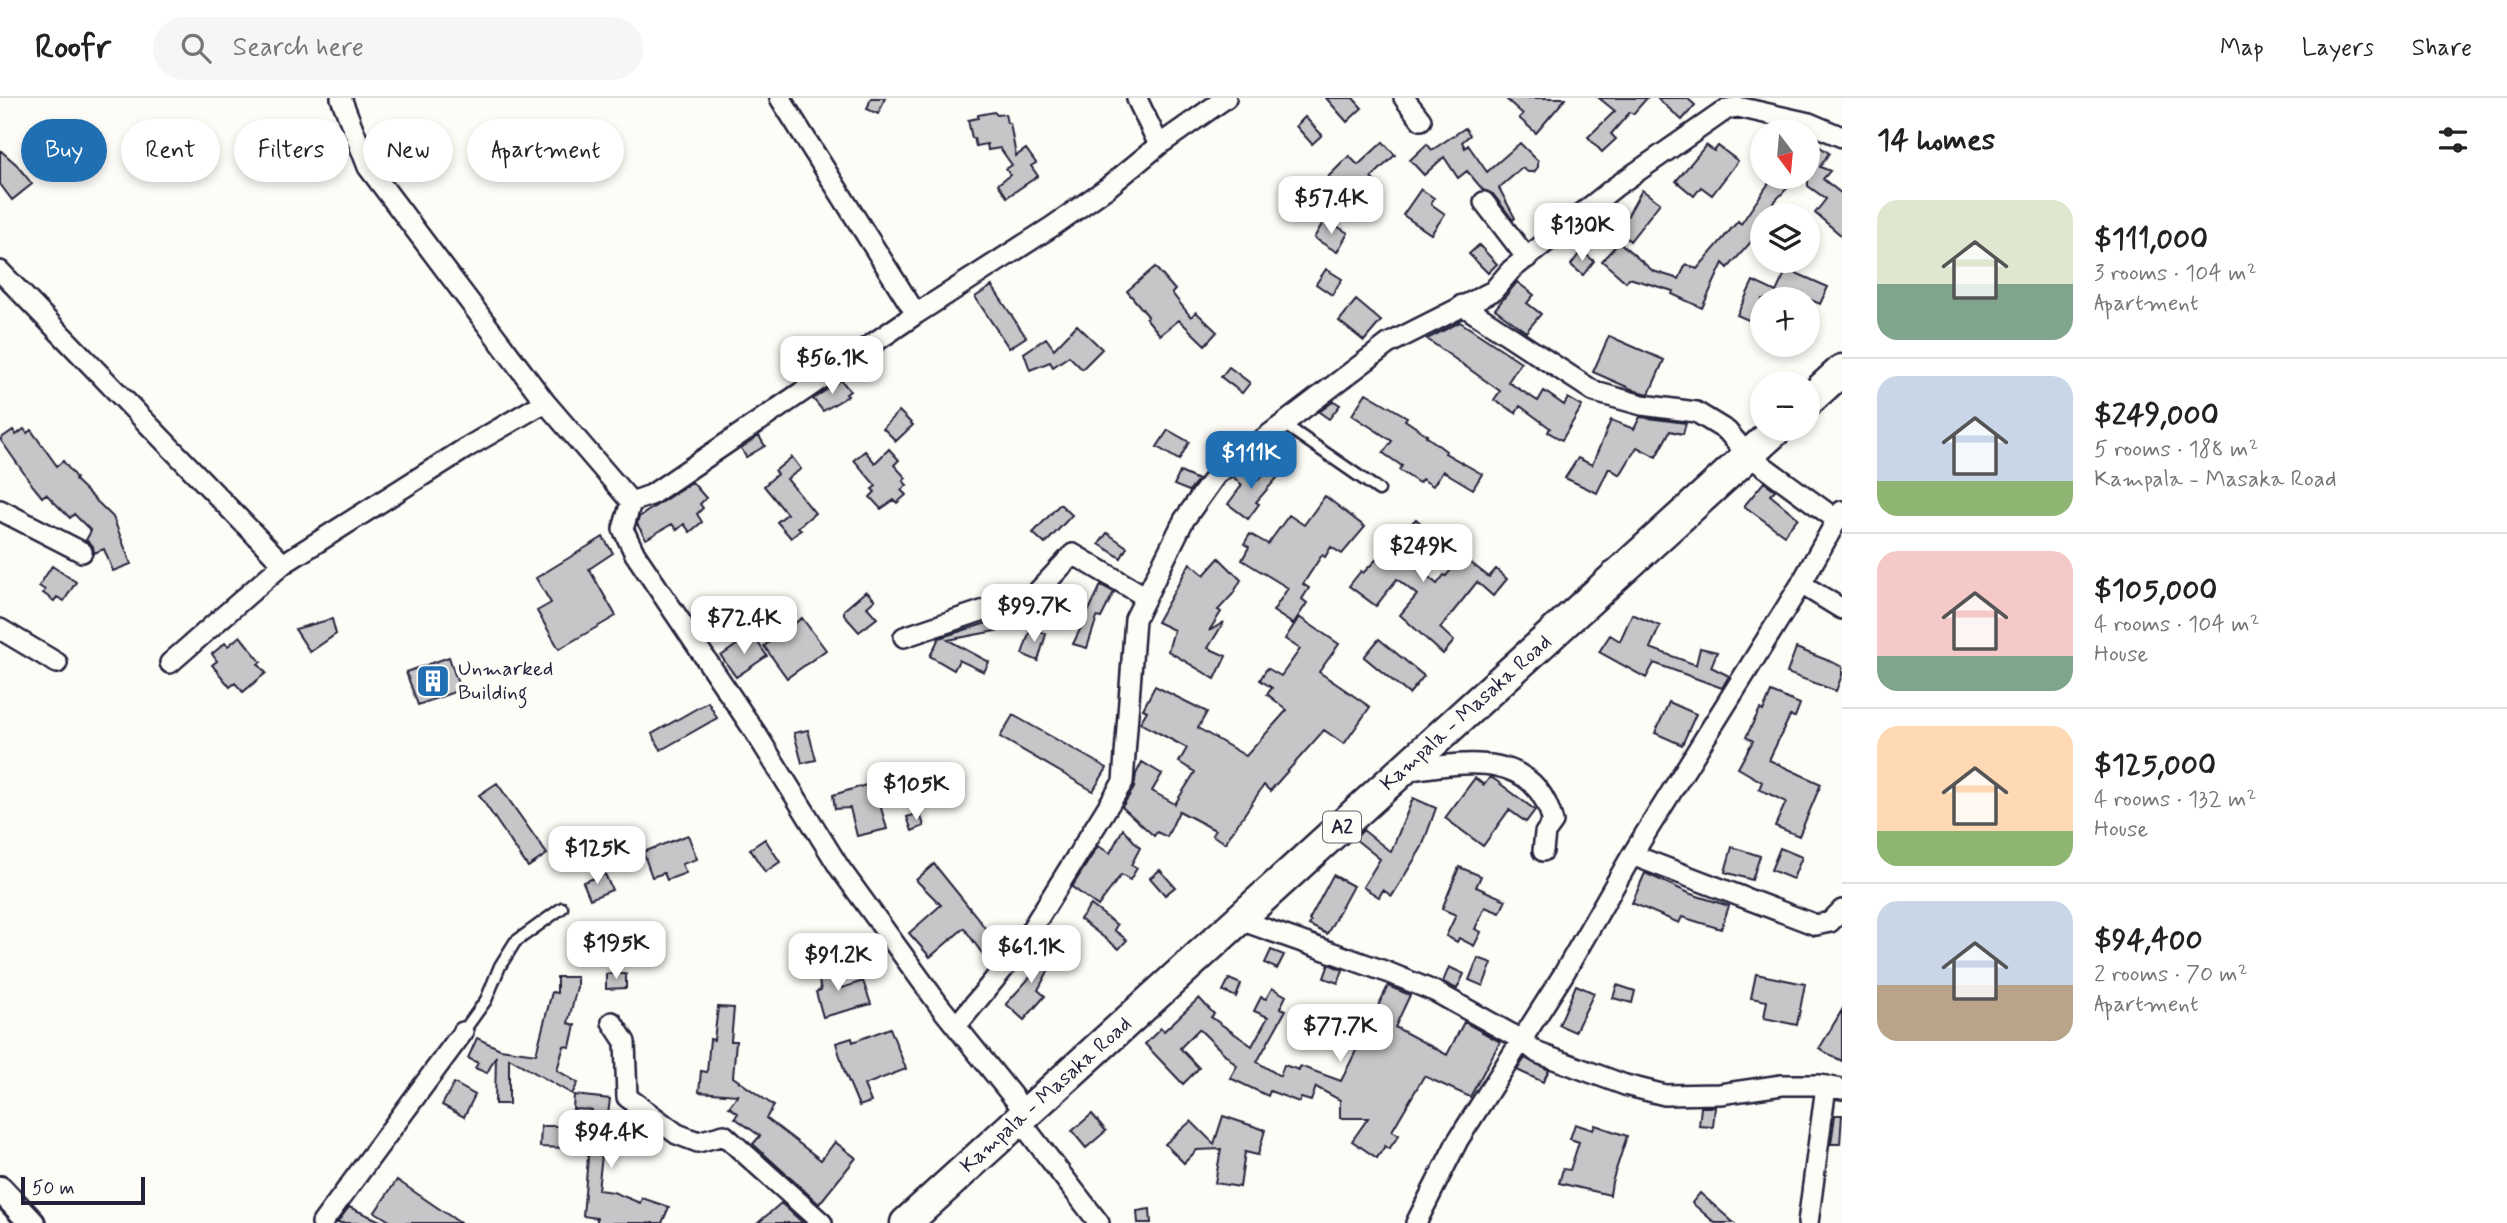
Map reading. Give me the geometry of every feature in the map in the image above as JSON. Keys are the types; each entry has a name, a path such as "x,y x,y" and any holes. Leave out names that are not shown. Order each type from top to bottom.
{"main road":[{"path":"1820,390 1842,370"},
{"name":"Kampala - Masaka Road","path":"906,1223 1764,441"}],"street":[{"path":"341,98 368,167 545,402 631,502"},
{"path":"780,98 916,314"},
{"path":"1133,98 1159,145"},
{"path":"631,502 651,495 916,314 1064,218 1107,188 1159,145 1226,98"},
{"path":"1404,98 1421,120"},
{"path":"957,1025 1018,951 1123,782 1135,619 1184,520 1216,475 1388,344 1493,291 1511,270 1615,187 1736,102 1809,123 1842,137"},
{"path":"1484,202 1527,258"},
{"path":"0,271 283,564"},
{"path":"1416,1223 1458,1140 1563,975 1632,855 1801,584 1839,515 1748,455 1727,431 1696,412 1642,405 1595,392 1462,305"},
{"path":"170,663 283,564 466,448 545,402"},
{"path":"631,502 623,529 635,554 757,735 839,867 957,1025 1099,1223"},
{"path":"0,510 82,552"},
{"path":"904,637 996,607 1029,601 1073,554 1146,597"},
{"path":"1801,584 1842,609"},
{"path":"0,629 57,663"},
{"path":"1403,771 1472,762 1498,765 1530,781 1549,807 1553,822 1545,833 1542,850"},
{"path":"1632,855 1816,925 1830,922 1842,910"},
{"path":"1240,920 1436,992 1520,1039 1538,1053 1625,1085 1665,1095 1720,1094 1782,1086 1834,1087 1808,1223"},
{"path":"612,1021 625,1042 626,1097 677,1134 698,1142 724,1135 822,1223"},
{"path":"322,1223 463,1032"},
{"path":"0,1189 32,1223"}],"lane":[{"path":"1285,425 1379,490"},
{"path":"463,1032 486,1000 500,966 515,942 562,908"}],"building":[{"path":"871,98 885,98 878,114 867,109"},
{"path":"1326,98 1353,98 1362,108 1347,122"},
{"path":"1505,98 1566,98 1536,133 1519,118 1523,114"},
{"path":"1599,98 1647,98 1633,114 1630,112 1611,134 1616,139 1602,152 1588,137 1615,111"},
{"path":"1657,98 1687,98 1695,105 1682,120"},
{"path":"994,112 997,115 1005,114 1007,123 1010,123 1016,156 1026,149 1036,163 1031,166 1038,176 1007,197 998,184 1010,175 1006,169 1012,165 1000,148 988,150 987,144 976,146 968,120"},
{"path":"1305,117 1322,135 1312,144 1296,126"},
{"path":"1465,128 1470,135 1462,142 1465,148 1468,145 1487,172 1520,143 1538,161 1534,172 1522,168 1499,188 1515,218 1513,220 1493,194 1483,190 1467,171 1458,178 1444,157 1424,175 1410,160 1427,144 1432,150"},
{"path":"1383,142 1395,155 1371,178 1382,188 1360,210 1327,178 1349,156 1358,165"},
{"path":"1706,145 1714,151 1718,146 1738,161 1712,195 1701,187 1694,196 1676,181"},
{"path":"1820,147 1829,153 1820,167"},
{"path":"0,150 21,170 21,182 32,184 12,200 0,184"},
{"path":"1820,167 1830,171 1823,179 1842,194 1842,236 1820,217 1820,207 1826,199 1812,189 1820,189"},
{"path":"1421,189 1434,198 1431,204 1445,214 1431,234 1403,215"},
{"path":"1765,189 1786,189 1773,203 1755,203"},
{"path":"1642,190 1660,203 1630,241 1619,231"},
{"path":"1750,211 1750,243 1728,268 1723,263 1702,308 1672,294 1673,291 1629,278 1626,282 1602,261 1619,242 1653,271 1679,279 1686,264 1697,269 1738,221 1741,224"},
{"path":"1325,219 1348,233 1337,252 1314,238"},
{"path":"1479,245 1497,264 1488,273 1469,254"},
{"path":"1581,251 1594,261 1583,275 1571,265"},
{"path":"1155,267 1175,290 1172,293 1191,317 1196,312 1217,332 1205,345 1179,320 1160,335 1127,291"},
{"path":"1326,269 1342,279 1332,295 1316,284"},
{"path":"1785,273 1796,273 1828,287 1820,304 1820,287 1778,287"},
{"path":"1753,281 1766,287 1750,287"},
{"path":"1517,282 1534,295 1527,303 1541,314 1526,332 1495,309"},
{"path":"992,286 1026,337 1009,348 975,297"},
{"path":"1750,287 1750,321 1737,315"},
{"path":"1356,300 1381,321 1364,341 1339,321"},
{"path":"1460,322 1521,362 1508,382 1538,401 1544,391 1564,405 1568,398 1582,406 1562,440 1548,432 1550,428 1520,406 1516,413 1494,400 1500,391 1427,339"},
{"path":"1077,325 1102,349 1082,369 1069,356 1053,367 1050,362 1030,370 1024,353 1046,338 1054,349"},
{"path":"1609,336 1664,360 1649,394 1593,372"},
{"path":"1229,367 1250,383 1242,393 1221,377"},
{"path":"841,380 850,391 846,394 848,396 823,411 813,399"},
{"path":"1366,393 1407,417 1405,420 1427,435 1446,451 1445,453 1482,474 1473,489 1443,471 1433,486 1422,479 1419,483 1399,470 1402,466 1383,453 1392,441 1352,415"},
{"path":"1334,401 1340,405 1329,419 1319,412"},
{"path":"899,411 913,425 896,441 883,428"},
{"path":"1640,417 1686,423 1683,434 1670,431 1656,457 1637,447 1620,475 1609,468 1597,493 1565,478 1578,458 1592,465 1611,420 1634,429"},
{"path":"24,429 27,433 31,430 57,466 63,461 75,480 113,517 131,564 113,571 104,549 94,553 93,546 86,540 91,531 74,514 70,518 46,494 42,497 33,486 0,439 13,430 16,435"},
{"path":"1168,430 1189,442 1179,460 1157,447"},
{"path":"759,436 765,446 746,457 741,448"},
{"path":"889,449 899,460 894,465 906,478 903,481 907,485 901,490 906,495 897,503 894,500 881,509 870,497 876,486 854,460 865,451 875,463"},
{"path":"792,457 801,469 787,479 815,513 798,527 801,530 791,538 777,522 787,514 764,486 777,474 775,471"},
{"path":"1245,469 1258,480 1268,469 1278,477 1256,502 1259,504 1248,519 1228,504 1242,485 1233,477"},
{"path":"1180,472 1198,480 1189,491 1174,485"},
{"path":"692,482 706,498 700,504 703,508 697,514 702,522 690,532 684,524 677,530 672,524 646,539 637,524 639,517"},
{"path":"1764,482 1775,490 1770,495 1798,518 1784,535 1744,506"},
{"path":"1325,496 1365,527 1342,554 1331,547 1325,557 1322,555 1303,584 1309,588 1302,599 1307,603 1293,624 1273,611 1288,588 1242,560 1249,547 1244,544 1250,534 1268,544 1289,515 1304,525"},
{"path":"1060,504 1072,515 1045,544 1033,533"},
{"path":"1416,519 1433,534 1427,541 1431,544 1414,565 1437,584 1462,556 1489,577 1496,569 1507,579 1493,596 1477,582 1440,628 1454,641 1443,654 1400,615 1417,595 1397,579 1376,606 1349,586 1361,571 1363,573"},
{"path":"1107,533 1127,547 1121,558 1099,544"},
{"path":"603,537 613,553 589,569 616,616 559,649 537,611 551,603 536,578"},
{"path":"1219,558 1241,580 1233,594 1218,610 1221,612 1209,631 1224,622 1208,648 1226,656 1215,679 1168,651 1174,630 1157,622 1190,563 1204,575"},
{"path":"52,566 76,582 64,601 57,597 54,601 43,593 45,590 39,586"},
{"path":"1101,585 1114,592 1101,618 1097,617 1087,648 1073,644"},
{"path":"866,591 875,600 867,607 877,618 859,632 844,615 844,610"},
{"path":"1632,614 1660,626 1650,648 1696,665 1700,648 1717,652 1711,667 1729,676 1722,688 1654,663 1646,678 1599,652 1610,635 1620,641"},
{"path":"1009,616 1011,628 948,640 989,662 984,672 959,660 954,670 930,656 939,638"},
{"path":"1299,617 1339,644 1319,672 1370,707 1344,744 1324,730 1270,791 1264,785 1225,843 1212,835 1215,830 1179,811 1167,837 1157,832 1154,836 1122,807 1134,788 1136,774 1142,762 1162,774 1152,791 1175,804 1195,772 1179,762 1187,748 1140,723 1147,711 1143,709 1155,686 1207,712 1198,728 1246,756 1287,710 1267,694 1272,688 1260,680 1267,668 1281,676 1300,649 1285,639"},
{"path":"802,618 826,650 787,678 764,646"},
{"path":"332,619 336,634 310,652 295,629"},
{"path":"1031,628 1046,634 1038,661 1022,654"},
{"path":"752,634 767,656 736,677 721,656"},
{"path":"240,636 261,662 258,664 266,673 243,692 235,683 230,687 212,665 217,661 212,654 225,643 228,646"},
{"path":"1379,639 1424,676 1409,694 1364,657"},
{"path":"1796,648 1842,666 1842,675 1836,691 1787,673"},
{"name":"Unmarked Building","path":"449,657 460,690 418,705 406,672"},
{"path":"1771,692 1800,704 1795,717 1790,716 1769,760 1821,784 1799,836 1775,826 1786,802 1759,789 1762,782 1738,768 1753,741 1746,737 1760,709 1763,711"},
{"path":"708,702 717,718 661,750 652,734"},
{"path":"1669,702 1696,714 1682,745 1655,733"},
{"path":"1013,715 1107,768 1093,791 1000,737"},
{"path":"808,730 816,760 802,763 794,733"},
{"path":"1490,777 1535,810 1526,822 1509,810 1483,846 1445,818 1475,778 1484,785"},
{"path":"497,783 547,854 528,867 479,795"},
{"path":"866,785 871,803 879,801 887,829 857,836 850,808 835,809 833,795"},
{"path":"1413,798 1436,808 1422,847 1392,896 1383,890 1379,897 1363,887 1380,859 1355,839 1363,830 1391,852"},
{"path":"920,813 924,826 912,831 907,817"},
{"path":"1123,829 1140,848 1131,865 1137,868 1130,880 1121,875 1098,906 1072,887 1098,846 1110,853"},
{"path":"688,835 697,859 682,864 686,873 667,880 664,873 652,877 643,852"},
{"path":"765,839 780,862 765,872 750,849"},
{"path":"1732,847 1760,856 1752,880 1725,872"},
{"path":"1780,848 1802,857 1793,879 1771,870"},
{"path":"934,864 998,946 984,956 964,928 930,957 909,933 941,905 916,880"},
{"path":"1459,867 1481,876 1476,887 1506,900 1500,913 1485,907 1475,929 1481,932 1474,946 1459,938 1457,942 1446,936 1456,915 1442,909"},
{"path":"1160,870 1175,887 1165,895 1150,878"},
{"path":"1645,873 1691,894 1729,906 1721,929 1682,917 1679,923 1632,903"},
{"path":"605,874 612,890 590,899 583,882"},
{"path":"1333,875 1353,886 1327,934 1309,925 1309,920"},
{"path":"1091,905 1117,925 1114,930 1127,940 1119,949 1080,919"},
{"path":"1033,950 1048,958 1052,953 1056,956 1038,990 1045,996 1024,1020 1006,1004 1033,974 1020,967"},
{"path":"1271,950 1284,955 1277,969 1265,963"},
{"path":"1478,958 1492,963 1483,986 1469,980"},
{"path":"830,961 836,985 841,984 842,988 863,981 871,1004 823,1017 816,992 821,990 815,964"},
{"path":"1329,964 1343,970 1338,983 1324,978"},
{"path":"1449,967 1464,974 1457,989 1443,982"},
{"path":"606,974 626,974 626,988 606,989"},
{"path":"1756,974 1805,984 1797,1025 1764,1018 1767,1001 1751,998"},
{"path":"557,977 577,977 568,1023 575,1025 570,1047 564,1046 557,1070 578,1083 572,1094 509,1058 509,1104 495,1104 496,1056 487,1073 475,1068 478,1063 468,1058 477,1038 500,1049 536,1054 552,992 557,993"},
{"path":"1229,979 1241,984 1236,997 1223,991"},
{"path":"1576,985 1594,993 1575,1032 1559,1025"},
{"path":"1617,985 1635,991 1632,1003 1613,998"},
{"path":"1388,986 1410,995 1395,1027 1447,1055 1464,1022 1500,1042 1470,1097 1424,1076 1392,1131 1399,1135 1389,1149 1385,1146 1377,1158 1352,1141 1368,1118 1340,1118 1340,1100 1316,1087 1311,1101 1301,1098 1299,1102 1270,1091 1268,1096 1230,1078 1237,1066 1199,1029 1180,1048 1199,1068 1183,1084 1145,1044 1161,1028 1164,1031 1199,998 1214,1014 1211,1017 1252,1046 1268,1017 1254,1011 1261,997 1266,999 1272,988 1286,996 1280,1008 1286,1010 1257,1062 1280,1076 1284,1065 1299,1070 1300,1066 1341,1081"},
{"path":"718,1007 734,1008 731,1041 736,1041 733,1077 774,1106 766,1118 821,1160 835,1142 856,1158 819,1204 753,1144 760,1136 735,1118 738,1113 729,1107 738,1095 699,1092 701,1071 707,1072 710,1039 714,1040"},
{"path":"1842,1010 1842,1061 1819,1049"},
{"path":"890,1028 906,1069 864,1085 871,1102 859,1106 836,1043 852,1038 853,1042"},
{"path":"1525,1058 1549,1070 1543,1082 1517,1070"},
{"path":"454,1083 475,1095 464,1117 442,1105"},
{"path":"574,1095 610,1099 608,1115 634,1117 633,1140 606,1138 598,1190 613,1192 640,1203 642,1198 669,1207 662,1223 597,1223 597,1218 583,1216 592,1110 573,1109"},
{"path":"1701,1107 1715,1107 1713,1127 1699,1126"},
{"path":"1092,1114 1106,1131 1086,1148 1072,1131"},
{"path":"1835,1115 1842,1115 1840,1144 1831,1144"},
{"path":"1223,1116 1265,1130 1258,1155 1245,1152 1240,1187 1215,1183 1221,1149 1197,1150 1184,1163 1165,1144 1191,1121 1214,1144"},
{"path":"1575,1124 1593,1130 1595,1125 1627,1136 1610,1195 1559,1183 1563,1169 1570,1170 1579,1142 1570,1139"},
{"path":"541,1126 566,1126 565,1148 540,1147"},
{"path":"397,1180 460,1223 393,1223 375,1212"},
{"path":"1700,1193 1734,1223 1715,1223 1692,1203"},
{"path":"781,1203 803,1223 758,1223"},
{"path":"349,1207 385,1223 337,1223"},
{"path":"1150,1209 1151,1223 1138,1223 1137,1211"}],"place":[{"name":"Unmarked Building","path":"433,681"}]}
